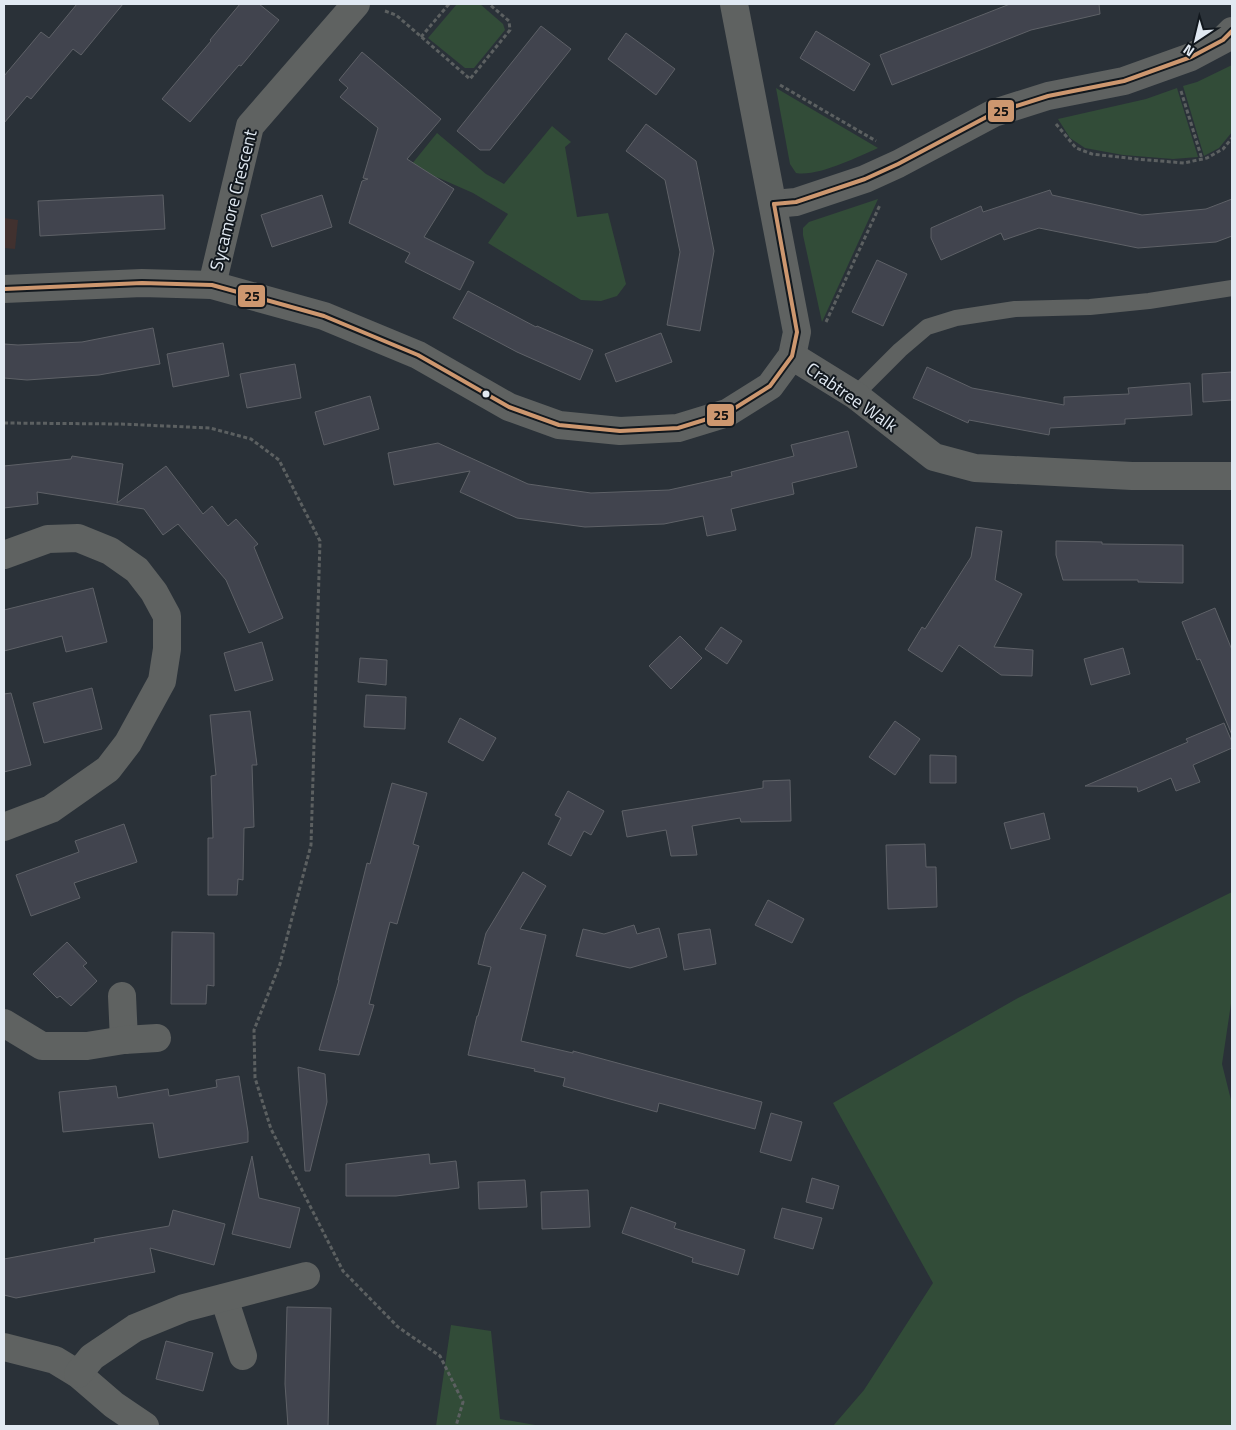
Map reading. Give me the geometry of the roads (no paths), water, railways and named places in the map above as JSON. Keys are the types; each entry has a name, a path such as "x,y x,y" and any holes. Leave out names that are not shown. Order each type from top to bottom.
{"street":[{"path":"4,289 142,283 212,285 324,316 418,355 509,407 559,425 620,431 678,428 727,413 770,386 795,344 774,204 734,4"},
{"name":"Sycamore Crescent","path":"212,285 250,126 368,7"},
{"path":"774,204 796,202 865,179 898,164 994,113 1048,96 1124,81 1191,57 1223,40 1232,31"},
{"name":"Crabtree Walk","path":"795,344 855,395 934,456 975,468 1132,476 1232,476"},
{"path":"4,555 48,539 78,538 110,551 137,570 154,592 167,616 167,649 162,680 128,743 108,769 51,809 4,827"},
{"path":"122,996 124,1040"},
{"path":"4,1023 42,1046 87,1046 124,1040 157,1038"},
{"path":"78,1374 92,1357 135,1328 184,1308 306,1276"},
{"path":"224,1298 243,1356"},
{"path":"4,1347 55,1360 78,1374 114,1405 145,1426"}],"lane":[{"path":"855,395 900,350 927,327 956,318 1015,309 1090,307 1150,301 1232,288"}]}
